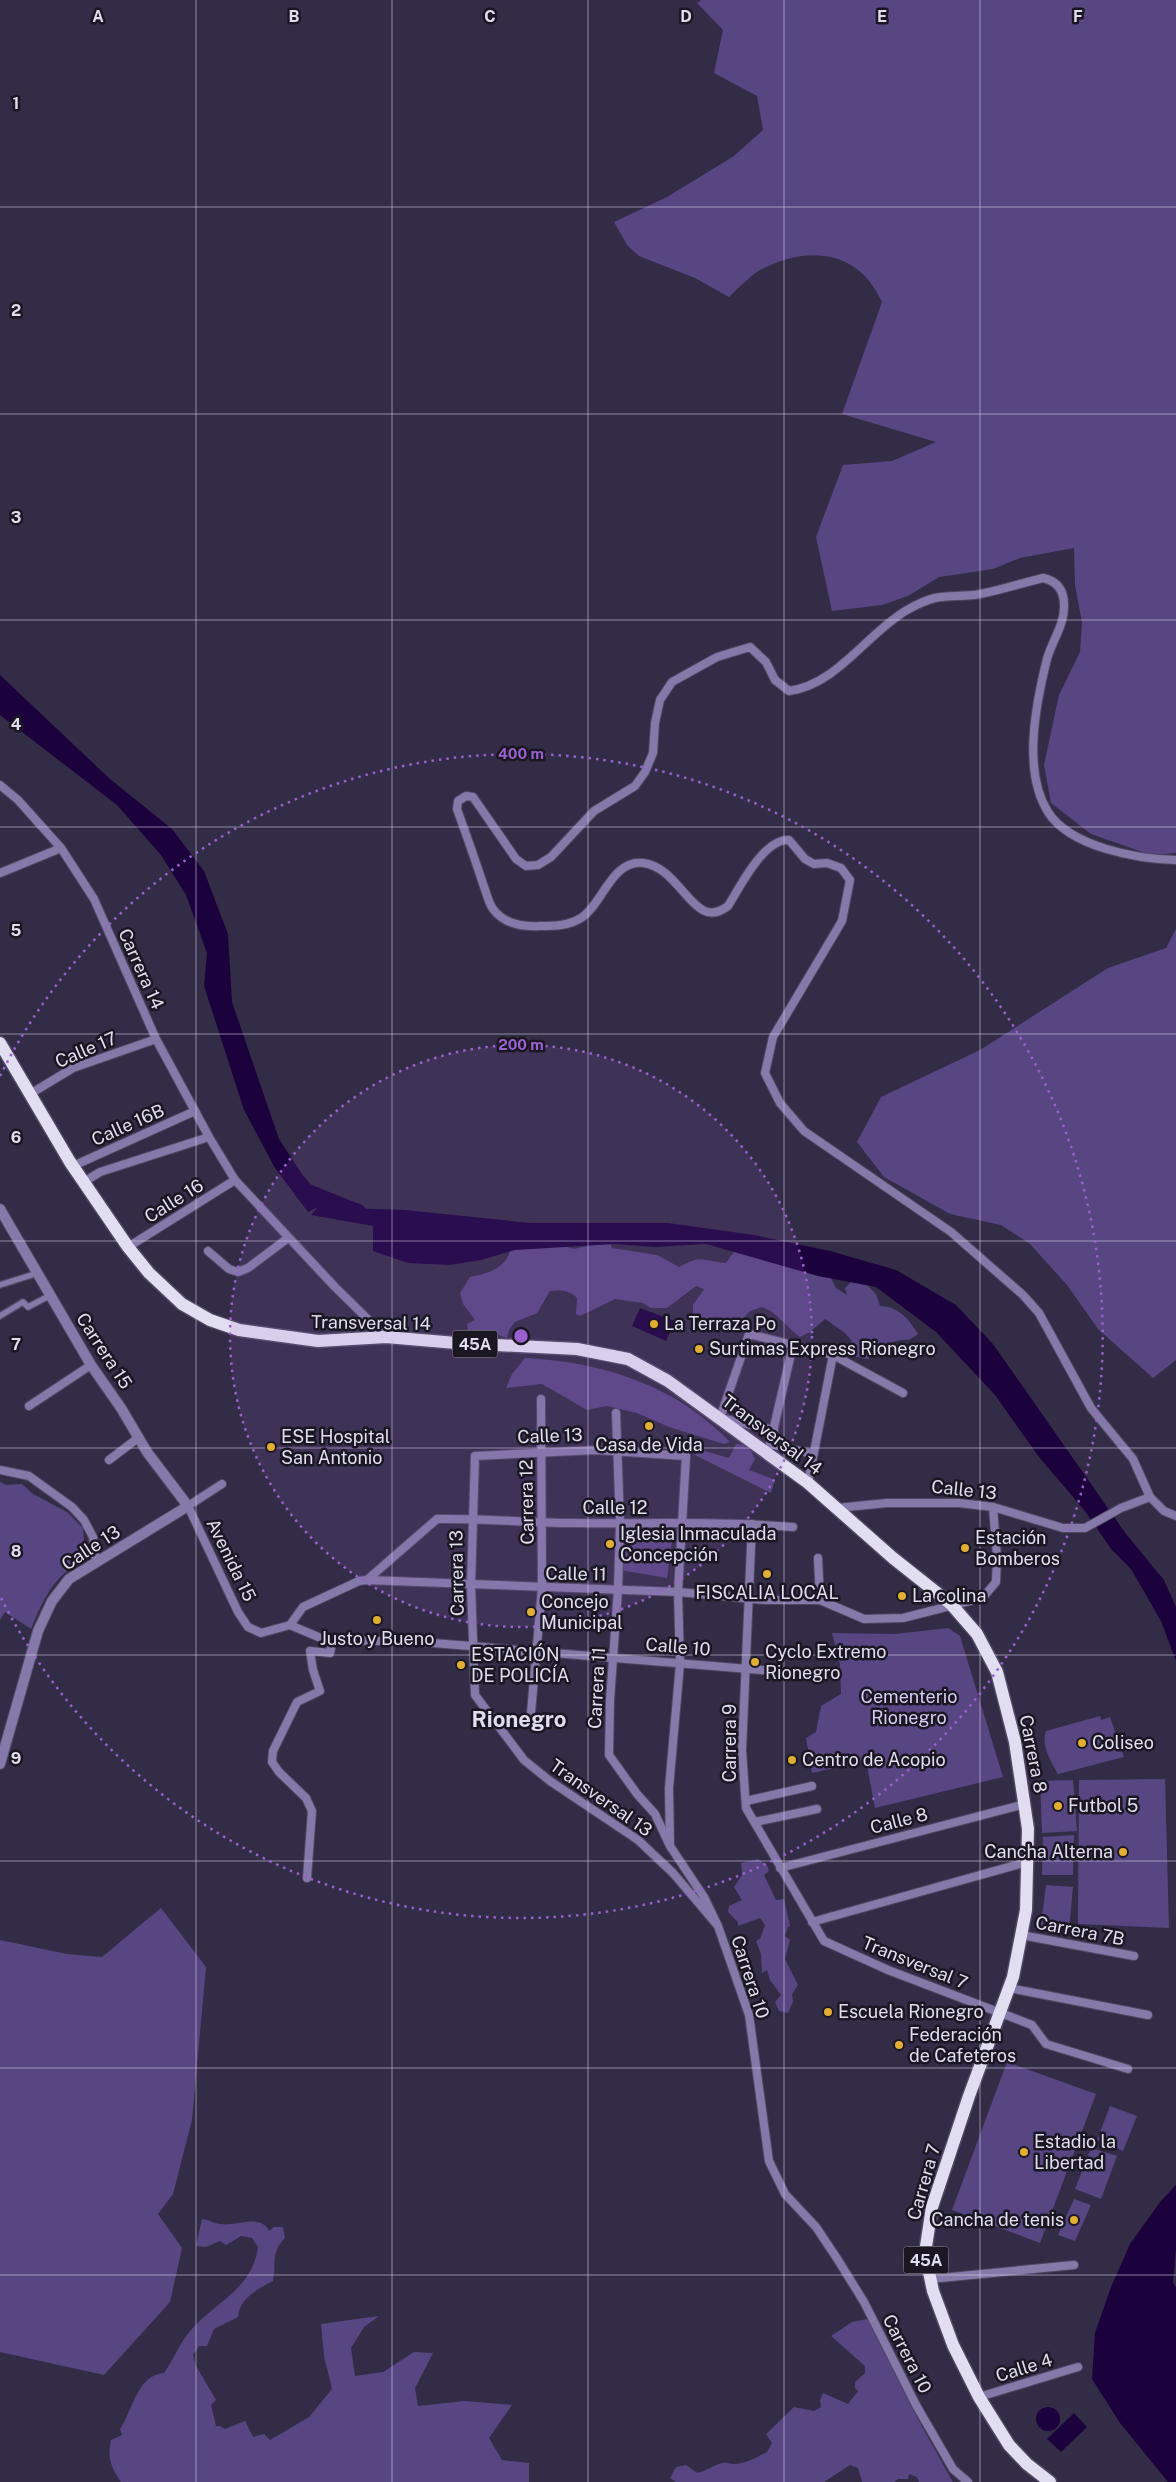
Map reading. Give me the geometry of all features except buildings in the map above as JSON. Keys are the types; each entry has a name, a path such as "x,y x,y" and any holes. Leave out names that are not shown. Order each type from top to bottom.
{"highway":[{"name":"Transversal 14","path":"0,1042 73,1166 128,1247 149,1273 182,1304 210,1320 239,1330 318,1341 386,1337 456,1343 577,1349 628,1360 668,1381 808,1483 893,1558 952,1604 978,1634 987,1651"},
{"name":"Carrera 8","path":"987,1651 997,1672 1015,1742 1028,1829 1026,1910 1009,1988 1001,2013"},
{"name":"Carrera 7","path":"1001,2013 969,2096 932,2207 925,2253 930,2279 953,2345 979,2397 1009,2445 1027,2464 1050,2482"}],"street":[{"path":"1176,860 1153,859 1108,849 1060,825 1048,812 1036,786 1032,751 1047,658 1060,625 1064,605 1062,590 1053,580 1043,578 961,598 934,598 908,610 892,619 838,667 805,688 788,691 775,680 766,662 750,647 717,657 672,682 660,700 655,723 652,753 645,772 635,786 594,811 551,857 538,865 526,866 516,859 473,797 466,796 458,801 457,809 492,908 506,920 517,925 564,925 581,918 593,907 621,869 629,865 644,863 660,870 674,879 694,905 703,912 710,914 721,912 728,906 760,856 776,842 789,840 805,859 814,864 827,863 841,868 850,880 842,921 773,1037 764,1072 780,1103 804,1131 951,1232 1023,1296 1039,1313 1091,1408 1133,1459 1150,1497 1164,1511 1176,1516"},
{"name":"Carrera 14","path":"0,785 18,800 61,848 94,899 156,1039 209,1137 235,1180 288,1238 386,1337"},
{"path":"0,873 61,848"},
{"name":"Calle 17","path":"30,1094 74,1068 156,1039"},
{"name":"Calle 16B","path":"73,1166 195,1111"},
{"path":"84,1182 100,1172 209,1137"},
{"name":"Calle 16","path":"128,1247 235,1180"},
{"name":"Carrera 15","path":"0,1209 38,1273 49,1296 91,1365 121,1408 138,1438 188,1506"},
{"path":"208,1250 229,1269 238,1272 248,1268 288,1238"},
{"path":"0,1285 38,1273"},
{"path":"0,1316 23,1302 28,1307 49,1296"},
{"path":"774,1430 720,1418 749,1334 833,1355 903,1392"},
{"path":"793,1345 770,1444 813,1454"},
{"path":"808,1483 833,1355"},
{"path":"29,1406 91,1365"},
{"name":"Carrera 12","path":"530,1724 542,1588 543,1523 540,1399"},
{"name":"Carrera 11","path":"609,1755 612,1656 618,1590 620,1524 616,1413"},
{"path":"109,1460 138,1438"},
{"name":"Calle 13","path":"475,1456 617,1451 686,1456 681,1523"},
{"name":"Carrera 13","path":"475,1456 471,1585 475,1690"},
{"path":"0,1470 29,1476 72,1507 84,1520 93,1537 96,1562"},
{"name":"Calle 13","path":"0,1764 38,1631 52,1600 69,1579 222,1484"},
{"name":"Calle 13","path":"837,1508 887,1502 959,1503 993,1507 1062,1528 1085,1528 1121,1508 1150,1497"},
{"name":"Avenida 15","path":"188,1506 215,1566 248,1627 261,1633 290,1625"},
{"name":"Calle 11","path":"368,1580 678,1592 749,1597 765,1600 820,1600 864,1619 903,1618 952,1604 970,1601 985,1594 996,1582 997,1557 993,1507"},
{"name":"Calle 12","path":"368,1580 437,1519 472,1518 543,1523 752,1524 794,1527"},
{"path":"670,1846 669,1788 680,1664 678,1592 681,1523"},
{"name":"Carrera 9","path":"752,1524 742,1750 746,1808 824,1941"},
{"path":"818,1558 820,1600"},
{"path":"290,1625 303,1607 359,1581 368,1580"},
{"name":"Calle 10","path":"290,1625 323,1639 333,1640 376,1640 612,1656 680,1664 811,1674"},
{"path":"307,1878 312,1811 306,1798 279,1772 272,1762 273,1752 298,1702 320,1691 313,1670 310,1651 330,1653 333,1640"},
{"name":"Transversal 13","path":"475,1690 478,1700 524,1760 550,1781 638,1840 673,1873 718,1926"},
{"name":"Carrera 10","path":"609,1755 637,1794 655,1814 670,1846 704,1897 718,1926 749,2015 769,2161 786,2194 816,2227 864,2302 916,2405 953,2469 968,2482"},
{"path":"746,1801 812,1786"},
{"name":"Calle 8","path":"780,1868 1025,1804"},
{"path":"755,1822 817,1809"},
{"path":"812,1922 1027,1862"},
{"name":"Carrera 7B","path":"1021,1935 1134,1956"},
{"name":"Transversal 7","path":"824,1941 888,1970 1032,2025 1046,2044 1128,2069"},
{"path":"1009,1988 1148,2015"},
{"path":"930,2279 1074,2265"},
{"name":"Calle 4","path":"979,2397 1078,2367"}],"green space":[{"path":"701,0 1176,0 1176,853 1151,855 1091,834 1051,803 1044,765 1059,695 1080,652 1082,622 1075,585 1074,548 1020,558 993,569 939,577 908,596 882,605 832,611 816,537 843,465 892,461 936,442 842,414 882,302 872,285 860,272 847,263 832,257 816,255 799,256 764,268 750,277 729,297 695,278 639,256 627,245 614,222 667,197 734,156 763,130 757,96 714,73 723,30 697,3"},
{"path":"1176,929 1176,1360 1153,1378 1098,1329 1067,1285 1030,1244 1001,1225 950,1214 884,1177 857,1142 881,1097 980,1050 1108,968 1166,948"},
{"path":"590,1238 609,1240 612,1248 657,1255 679,1267 698,1259 726,1263 734,1252 745,1247 831,1278 836,1288 847,1295 845,1288 851,1282 861,1279 876,1294 880,1306 898,1311 911,1323 918,1334 909,1340 892,1342 868,1359 845,1355 843,1348 852,1341 845,1333 825,1319 810,1332 800,1337 777,1316 762,1307 750,1311 732,1331 693,1315 693,1305 704,1289 696,1286 667,1308 651,1308 643,1303 615,1299 580,1316 576,1314 577,1298 574,1295 564,1291 550,1291 537,1313 515,1322 509,1330 507,1338 496,1334 483,1339 469,1340 467,1324 475,1320 463,1304 460,1293 470,1277 494,1270 504,1262 510,1251 521,1246 567,1247 574,1249 587,1246"},
{"path":"525,1358 554,1360 582,1365 636,1380 662,1391 686,1405 709,1422 730,1442 724,1444 669,1427 637,1413 607,1406 587,1410 542,1384 506,1388 512,1374"},
{"path":"736,1444 748,1445 755,1459 749,1470 775,1480 771,1493 695,1455 697,1449 729,1458"},
{"path":"0,1482 6,1485 22,1484 33,1494 67,1512 83,1528 85,1558 74,1565 51,1588 31,1629 5,1612 0,1620"},
{"path":"619,1530 673,1534 667,1578 620,1570"},
{"name":"Cementerio Rionegro","path":"948,1628 960,1636 1003,1777 875,1808 866,1761 812,1773 806,1738 816,1732 821,1706 841,1694 840,1665 832,1633 895,1634"},
{"name":"Coliseo","path":"1100,1716 1101,1720 1110,1717 1124,1757 1058,1774 1046,1748 1046,1731"},
{"name":"Cancha Alterna","path":"1165,1779 1169,1928 1078,1924 1079,1780"},
{"name":"Futbol 5","path":"1073,1780 1077,1831 1042,1833 1040,1781"},
{"path":"1074,1835 1073,1875 1042,1875 1043,1837"},
{"path":"758,1859 767,1865 769,1871 764,1875 776,1900 784,1899 790,1926 785,1936 790,1940 785,1959 798,1985 792,1994 793,2002 788,2013 779,2011 775,2002 781,1995 770,1980 767,1970 762,1973 761,1954 756,1941 760,1939 765,1925 760,1918 738,1926 738,1922 728,1912 729,1906 742,1900 734,1887 742,1875 741,1863"},
{"path":"1046,1885 1073,1887 1069,1930 1041,1926"},
{"path":"161,1908 206,1967 192,2120 173,2194 158,2214 182,2248 170,2302 104,2375 0,2352 0,1940 67,1954 102,1957"},
{"name":"Estadio la Libertad","path":"1007,2062 1096,2094 1040,2243 952,2210"},
{"path":"1110,2106 1137,2116 1123,2151 1097,2140"},
{"path":"1091,2148 1117,2156 1101,2199 1075,2189"},
{"name":"Cancha de tenis","path":"1074,2199 1091,2205 1075,2241 1058,2235"},
{"path":"202,2219 227,2224 260,2223 269,2231 274,2227 283,2227 285,2238 277,2249 273,2281 250,2295 242,2304 238,2317 214,2329 207,2346 199,2346 193,2355 196,2366 216,2400 211,2405 216,2426 225,2429 245,2421 253,2437 264,2434 270,2440 309,2417 332,2389 324,2356 321,2324 379,2316 364,2327 351,2348 355,2376 383,2372 414,2352 433,2353 415,2388 418,2406 465,2401 512,2405 489,2438 502,2460 529,2463 529,2482 121,2482 111,2462 109,2452 111,2440 122,2435 120,2429 137,2395 148,2380 155,2375 164,2373 187,2335 241,2285 249,2274 254,2262 258,2247 252,2238 241,2236 226,2245 220,2241 206,2247 196,2246"},
{"path":"867,2319 876,2327 901,2387 953,2482 919,2482 917,2477 909,2474 908,2479 898,2479 894,2482 862,2482 858,2468 850,2465 824,2482 676,2482 670,2478 676,2467 686,2465 697,2473 722,2463 742,2463 767,2452 772,2443 766,2434 794,2407 814,2411 821,2407 820,2400 823,2393 848,2404 858,2391 855,2388 855,2382 865,2373 865,2366 831,2336 852,2322"}],"shaded area":[{"path":"0,675 110,779 172,829 204,871 228,934 232,1002 279,1139 302,1174 325,1202 349,1208 405,1210 531,1223 668,1223 754,1235 830,1251 896,1270 956,1305 993,1344 1126,1534 1164,1580 1176,1607 1176,1661 1161,1621 1131,1569 1111,1549 1085,1511 1039,1457 995,1395 936,1332 876,1287 818,1276 706,1244 655,1247 615,1244 515,1250 481,1260 450,1265 408,1263 373,1251 373,1226 311,1215 318,1207 308,1212 275,1168 244,1110 204,986 207,953 186,895 161,855 117,805 0,715"},
{"name":"La Terraza Po","path":"640,1308 675,1321 666,1341 632,1326"},
{"path":"1176,2185 1176,2248 1173,2283 1176,2287 1176,2482 1168,2482 1120,2423 1092,2379 1095,2333 1111,2287 1130,2244 1160,2202"},
{"path":"1048,2407 1056,2411 1060,2419 1056,2427 1048,2431 1040,2427 1036,2419 1040,2411"},
{"path":"1074,2413 1087,2427 1061,2452 1047,2439"}],"waterway":[{"path":"303,1191 358,1213"}],"place":[{"name":"La Terraza Po","path":"654,1324"},
{"name":"Surtimas Express Rionegro","path":"699,1349"},
{"name":"Casa de Vida","path":"649,1426"},
{"name":"ESE Hospital San Antonio","path":"271,1447"},
{"name":"Iglesia Inmaculada Concepción","path":"610,1544"},
{"name":"Estación Bomberos","path":"965,1548"},
{"name":"FISCALIA LOCAL","path":"767,1574"},
{"name":"La colina","path":"902,1596"},
{"name":"Concejo Municipal","path":"531,1612"},
{"name":"Justo y Bueno","path":"377,1620"},
{"name":"Cyclo Extremo Rionegro","path":"755,1662"},
{"name":"ESTACIÓN DE POLICÍA","path":"461,1665"},
{"name":"Coliseo","path":"1082,1743"},
{"name":"Centro de Acopio","path":"792,1760"},
{"name":"Futbol 5","path":"1058,1806"},
{"name":"Cancha Alterna","path":"1123,1852"},
{"name":"Escuela Rionegro","path":"828,2012"},
{"name":"Federación de Cafeteros","path":"899,2045"},
{"name":"Estadio la Libertad","path":"1024,2152"},
{"name":"Cancha de tenis","path":"1074,2220"}],"district":[{"name":"Rionegro","path":"519,1719"}]}
